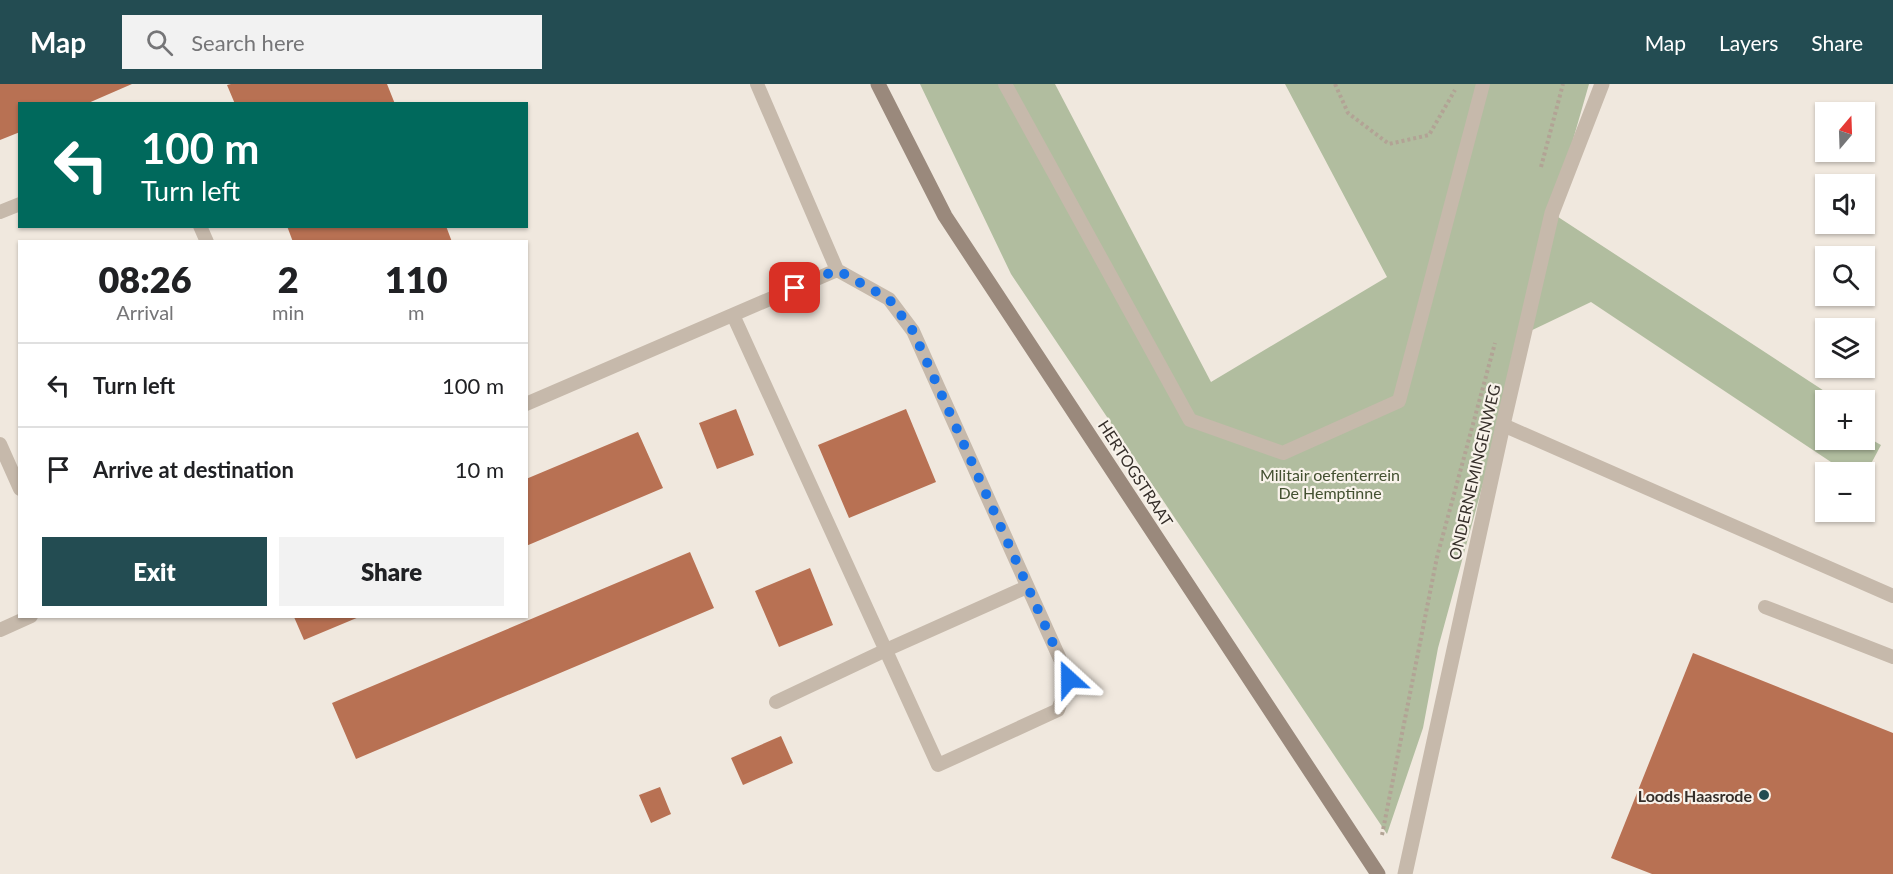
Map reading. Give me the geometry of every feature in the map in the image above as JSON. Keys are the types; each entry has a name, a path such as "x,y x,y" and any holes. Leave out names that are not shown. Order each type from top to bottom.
{"street":[{"name":"HERTOGSTRAAT","path":"878,84 945,216 1378,874"},
{"name":"ONDERNEMINGENWEG","path":"1405,874 1503,425 1552,213 1602,84"}],"lane":[{"path":"732,315 938,765 1058,710 1069,679 913,331 889,299 837,270 757,84"},
{"path":"1005,84 1190,420 1283,453 1399,401 1483,84"},
{"path":"0,212 18,205"},
{"path":"528,403 837,270"},
{"path":"1503,425 1893,596"},
{"path":"0,444 18,484"},
{"path":"776,702 1027,586"},
{"path":"1765,607 1893,657"},
{"path":"0,630 27,618"}],"path":[{"path":"1335,84 1348,113 1389,144 1429,135 1455,92 1456,84"},
{"path":"1539,176 1563,84"},
{"path":"1381,839 1437,557 1496,338"}],"green space":[{"name":"Militair oefenterrein De Hemptinne","path":"920,84 1055,84 1211,382 1387,277 1285,84 1589,84 1552,213 1823,390 1815,390 1815,450 1875,450 1875,442 1881,445 1872,462 1831,462 1591,302 1524,334 1438,648 1423,728 1387,834 1011,274"}],"building":[{"path":"0,84 132,84 91,102 18,102 18,133 0,140"},
{"path":"387,84 394,102 234,102 227,85"},
{"path":"288,228 447,228 451,240 292,240"},
{"path":"736,409 754,455 717,469 699,423"},
{"path":"906,409 936,482 849,518 818,445"},
{"path":"638,432 663,488 528,545 528,478"},
{"path":"690,552 714,608 356,759 332,703"},
{"path":"810,568 833,625 779,647 755,591"},
{"path":"294,618 357,618 304,640"},
{"name":"Loods Haasrode","path":"1693,653 1893,733 1893,874 1652,874 1611,858"},
{"path":"781,736 793,763 743,785 731,758"},
{"path":"660,787 671,814 651,823 639,795"}],"place":[{"name":"Loods Haasrode","path":"1764,795"}],"route":[{"path":"795,288 837,270 889,299 913,331 1069,679"}]}
